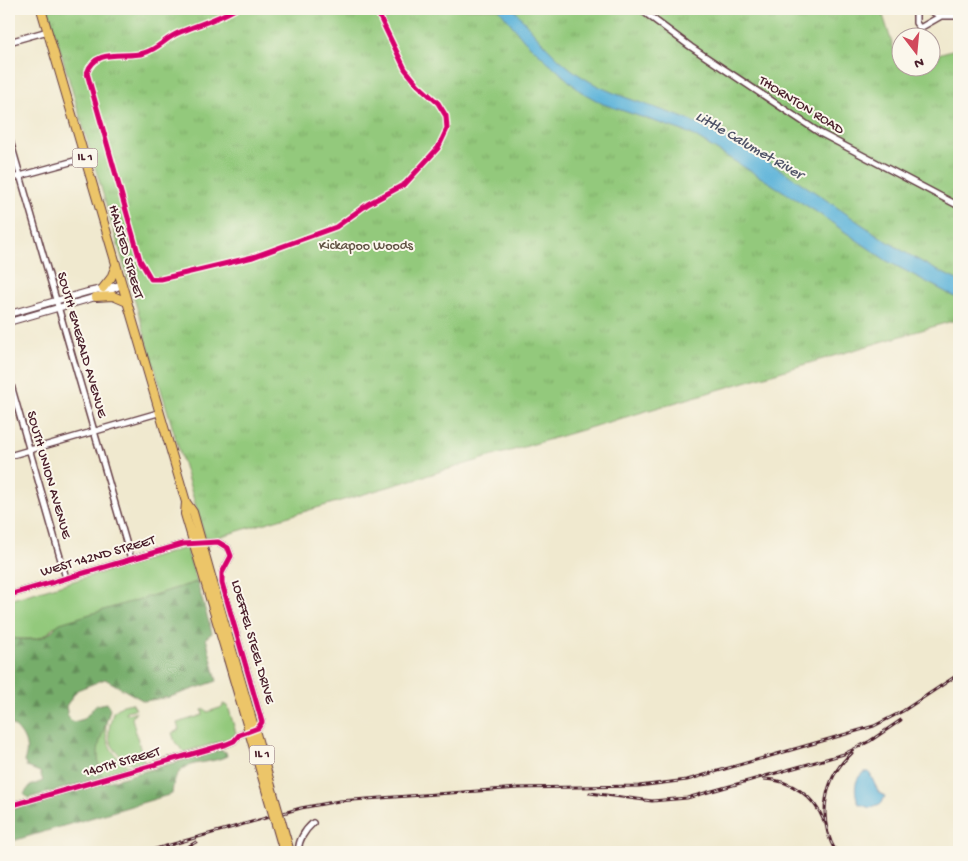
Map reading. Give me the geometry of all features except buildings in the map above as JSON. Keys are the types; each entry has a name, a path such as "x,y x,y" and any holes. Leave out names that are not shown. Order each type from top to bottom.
{"main road":[{"name":"HALSTED STREET","path":"41,9 186,502 185,514 198,543 284,852"},
{"path":"104,288 111,278 116,264"},
{"path":"96,296 113,296 127,302"},
{"name":"HALSTED STREET","path":"231,658 290,852"}],"street":[{"name":"THORNTON ROAD","path":"640,9 691,47 820,134 959,206"},
{"path":"916,9 916,23 918,27 923,28 940,16"},
{"path":"926,9 940,16 959,16"},
{"path":"9,42 48,31"},
{"name":"SOUTH EMERALD AVENUE","path":"9,137 131,559"},
{"path":"9,179 85,158"},
{"path":"9,314 56,300 122,285"},
{"path":"9,322 96,296 122,285"},
{"name":"SOUTH UNION AVENUE","path":"9,378 66,578"},
{"path":"9,456 158,412"},
{"name":"LOEFFEL STEEL DRIVE","path":"198,543 218,542 224,545 231,556 222,573 222,583 250,688 262,719 258,728 239,735"},
{"name":"WEST 142ND STREET","path":"9,595 131,559 198,543"},
{"name":"140TH STREET","path":"9,806 227,744 234,741 239,735"},
{"path":"299,852 298,848 305,829 312,823"}],"green space":[{"name":"Kickapoo Woods","path":"48,9 881,9 890,37 890,78 940,78 940,53 959,48 959,319 211,539 205,537"},
{"path":"186,548 197,582 53,627 44,636 39,638 9,638 9,600"},
{"path":"197,582 212,633 206,638 217,681 170,697 144,701 105,679 77,690 66,706 68,717 73,722 84,719 96,705 107,703 110,709 98,750 102,778 28,798 24,794 30,786 43,781 40,772 27,767 24,761 26,744 24,739 18,730 9,723 9,638 28,639 44,637 60,623"},
{"path":"132,703 136,709 126,711 126,714 136,712 132,718 144,763 170,754 169,757 140,767 129,762 114,749 109,738 109,727 113,712 123,705"},
{"path":"223,704 228,706 236,733 230,739 184,752 175,742 172,733 179,730 177,723 203,715 202,710 205,709 207,712 223,707"},
{"path":"106,723 107,738 112,750 133,769 102,778 98,762 98,750"},
{"path":"219,750 226,752 227,756 191,765 178,773 172,794 9,842 9,810"}],"water":[{"path":"499,9 514,9 548,49 563,63 597,86 686,119 725,138 788,174 907,254 959,281 959,299 887,261 815,211 689,133 603,104 580,91 524,40"},
{"path":"864,772 869,772 879,793 885,796 882,803 870,808 859,804 856,796 856,783"}],"railway":[{"path":"145,852 301,808 339,801 518,788 639,786 687,780 874,726 903,711 959,674"},
{"path":"590,793 652,801 687,798 844,754 870,741 901,720"},
{"path":"836,852 826,826 826,799 835,774 852,753"},
{"path":"764,779 783,782 800,791 814,804 824,821"},
{"path":"179,852 196,842"}],"cycle path":[{"path":"235,9 178,33 144,53 104,57 97,60 91,65 87,73 140,260 151,279 161,279 253,257 336,227 368,204 405,184 438,148 447,129 446,116 438,103 418,85 405,69 376,9"},
{"path":"9,595 183,544 218,542 228,548 231,556 222,573 222,583 262,722 258,728 239,735 234,741 227,744 9,806"}],"water label":[{"name":"Little Calumet River","path":"749,146"}]}
